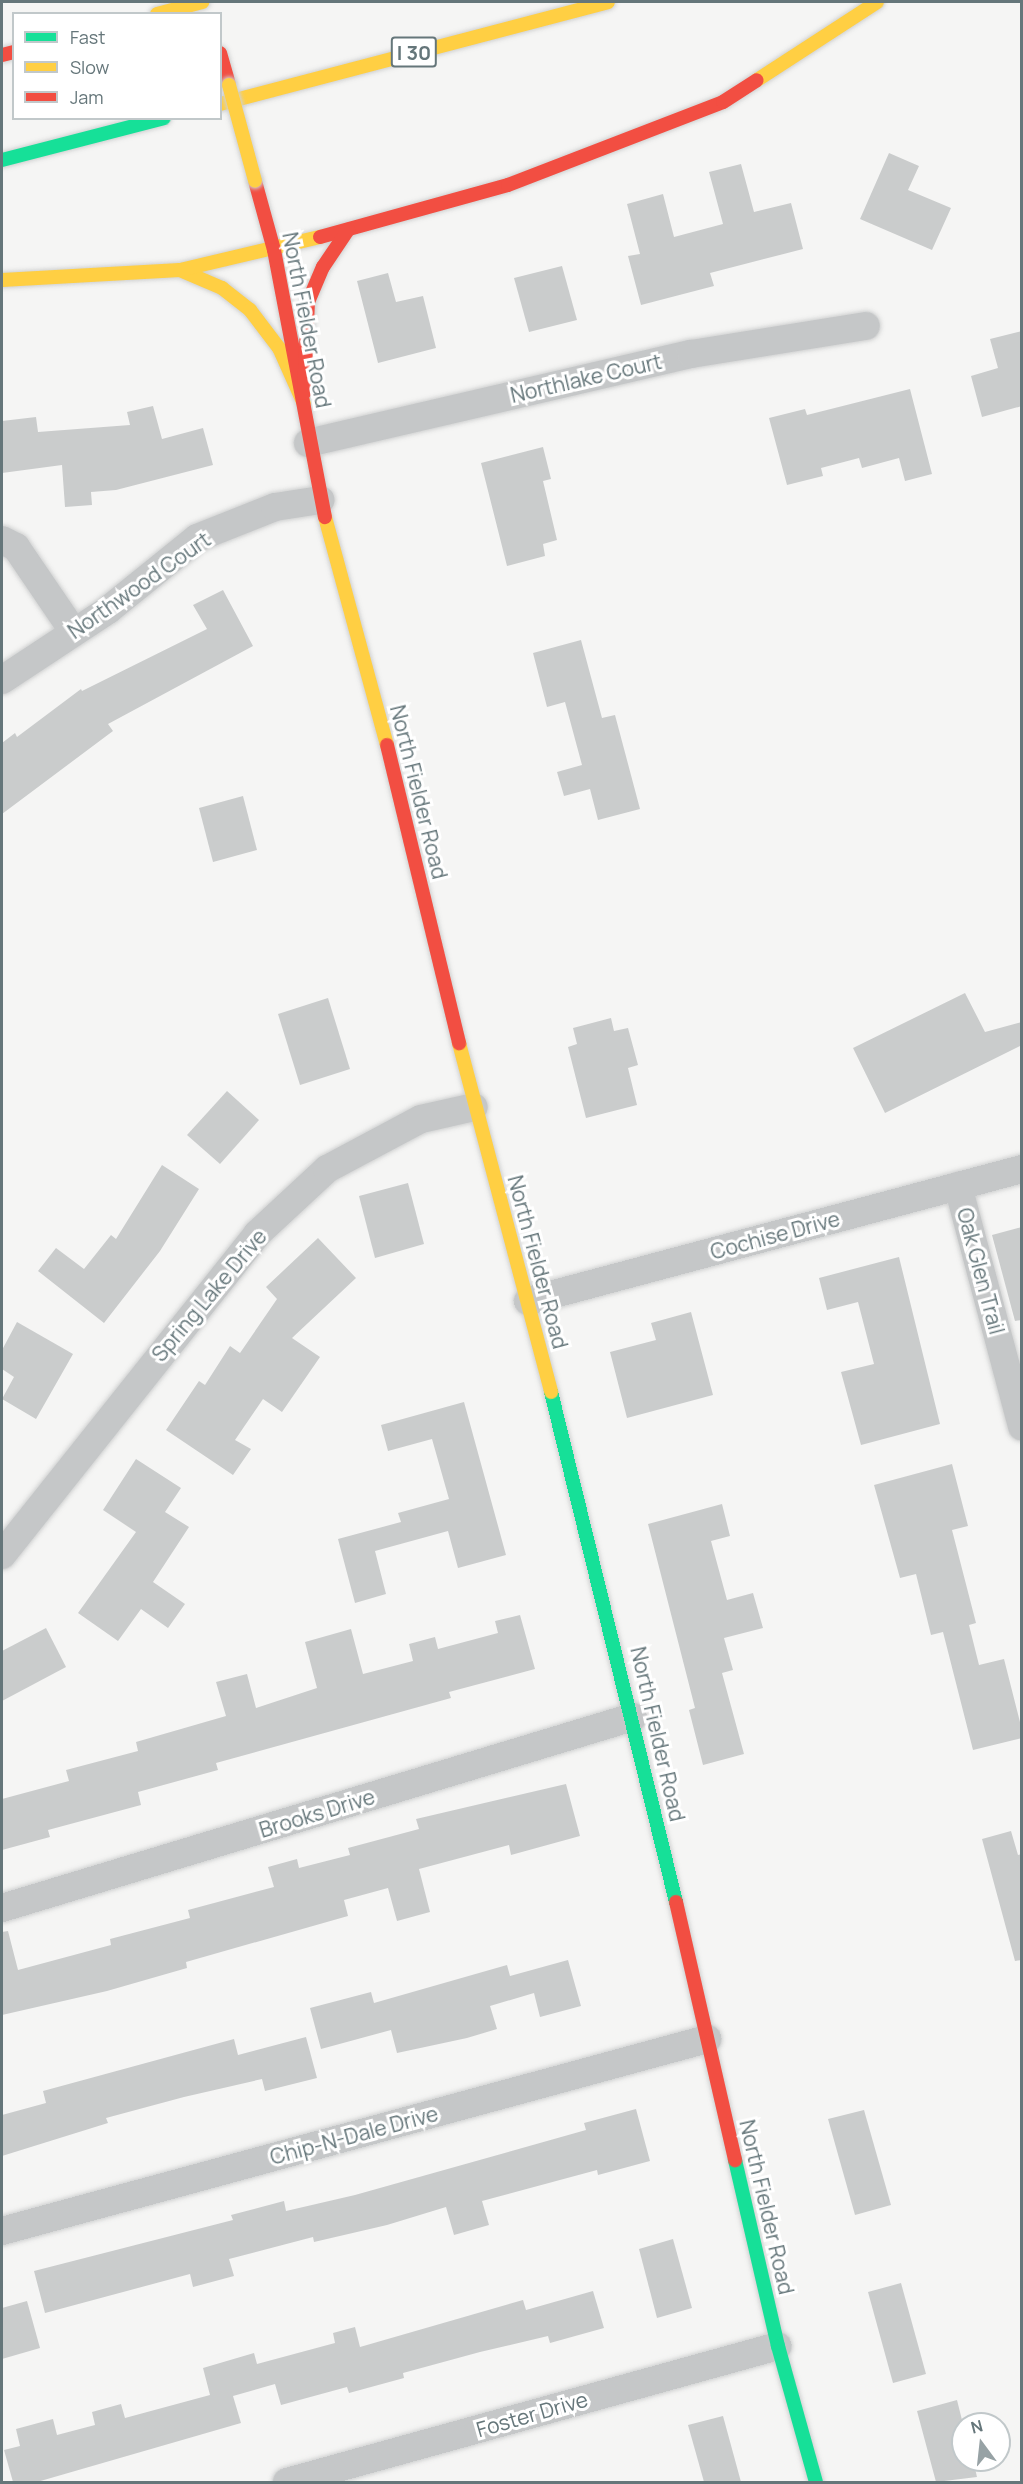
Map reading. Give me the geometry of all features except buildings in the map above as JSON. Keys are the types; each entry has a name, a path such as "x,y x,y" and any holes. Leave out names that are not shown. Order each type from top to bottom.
{"main road":[{"path":"165,12 205,2"},
{"name":"I 30","path":"222,103 608,2"},
{"path":"2,279 180,270 274,250 508,185 723,102 877,2"},
{"name":"North Fielder Road","path":"222,60 274,250 320,500 385,737 474,1107 528,1301 633,1718 777,2346 816,2482"},
{"path":"2,160 156,120"},
{"path":"304,404 308,302 323,267 348,230"},
{"path":"180,270 222,288 250,310 279,348 304,404"}],"street":[{"name":"Northlake Court","path":"308,443 691,354 866,326"},
{"name":"Northwood Court","path":"2,680 108,610 197,538 275,507 320,500"},
{"path":"2,540 16,547 73,631"},
{"name":"Spring Lake Drive","path":"2,1555 257,1234 327,1169 421,1119 474,1107"},
{"name":"Cochise Drive","path":"528,1301 1022,1169"},
{"name":"Oak Glen Trail","path":"958,1186 1022,1427"},
{"name":"Brooks Drive","path":"2,1908 633,1718"},
{"name":"Chip-N-Dale Drive","path":"2,2230 707,2039"},
{"name":"Foster Drive","path":"287,2482 777,2346"}],"traffic: fast":[{"path":"2,160 156,120"},
{"path":"551,1392 676,1902"},
{"path":"735,2160 778,2346 816,2482"}],"traffic: slow":[{"path":"164,12 202,2"},
{"path":"222,103 608,2"},
{"path":"757,80 877,2"},
{"path":"229,85 255,181"},
{"path":"2,280 180,270 320,237"},
{"path":"180,270 222,288 250,310 279,348 304,404"},
{"path":"325,517 387,745"},
{"path":"459,1043 551,1392"}],"traffic: jam":[{"path":"2,55 12,52"},
{"path":"222,60 229,85"},
{"path":"320,237 508,185 723,102 757,80"},
{"path":"255,181 274,250 325,517"},
{"path":"304,393 308,302 323,267 348,230"},
{"path":"387,745 459,1043"},
{"path":"676,1902 735,2160"}]}
